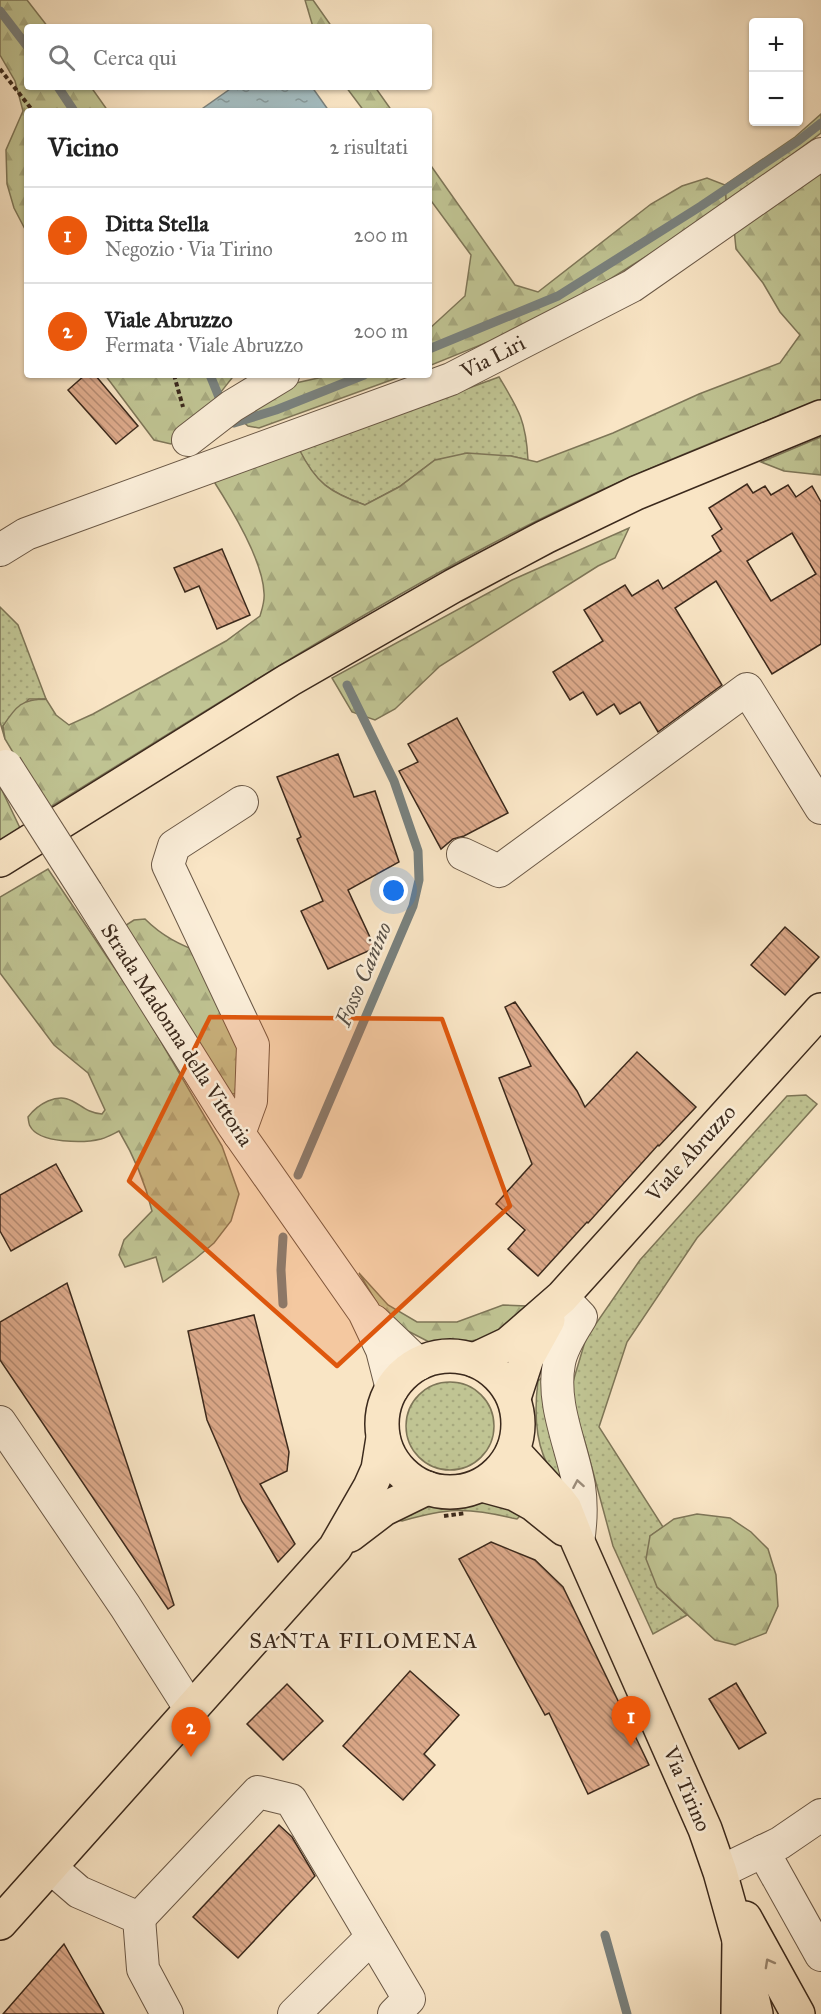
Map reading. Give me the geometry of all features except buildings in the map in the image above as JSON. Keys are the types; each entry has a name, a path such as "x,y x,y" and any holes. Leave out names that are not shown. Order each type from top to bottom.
{"main road":[{"path":"0,860 289,680 453,585 544,537 636,493 821,417"},
{"name":"Viale Abruzzo","path":"474,1360 508,1344 561,1298 821,1010"},
{"name":"Viale Abruzzo","path":"514,1398 534,1343 561,1298"},
{"path":"0,1923 335,1548 384,1509 433,1503 446,1492 464,1491 478,1500 505,1465 513,1451 518,1434 518,1415 514,1398 504,1382 490,1369 474,1360 446,1356 432,1358 418,1364 399,1379 385,1404 378,1469 335,1548"},
{"path":"383,1438 392,1459 433,1503"},
{"name":"Via Tirino","path":"513,1451 565,1509 705,1829 739,1940 756,2014"},
{"name":"Via Tirino","path":"478,1500 515,1494 533,1504 578,1542"},
{"name":"Via Tirino","path":"720,1872 798,2014"},
{"path":"738,2014 739,1940"}],"street":[{"name":"Via Liri","path":"0,550 26,534 451,379 632,286 821,154"},
{"path":"188,440 232,406 278,378"},
{"path":"463,854 499,871 747,689 821,808"},
{"name":"Strada Madonna della Vittoria","path":"3,759 239,1134 364,1312 382,1350 392,1389"},
{"path":"239,1134 251,1101 253,1044 168,865 174,846 242,802"},
{"path":"561,1298 581,1317 562,1350 557,1373 560,1410 579,1488 582,1517 578,1542"},
{"name":"Strada Madonna della Vittoria","path":"364,1312 418,1364"},
{"path":"0,1422 125,1606 191,1710"},
{"path":"167,2014 143,1969 139,1918 258,1792 291,1800 409,1999 394,2014"},
{"path":"720,1872 780,1843 821,1815"},
{"path":"763,1851 821,1955"},
{"path":"50,1867 79,1892 139,1918"},
{"path":"294,2014 372,1936"}],"path":[{"path":"0,69 31,108"},
{"path":"433,1503 464,1513 478,1500"}],"highlighted area":[{"path":"210,1017 442,1019 510,1206 337,1366 129,1181"}],"green space":[{"path":"0,0 27,0 46,24 24,24 24,90 93,90 106,108 24,108 24,227 14,208 7,184 6,150 23,111 15,81 0,55"},
{"path":"305,0 313,0 330,24 312,24"},
{"path":"348,90 377,90 390,108 362,108"},
{"path":"821,114 821,133 726,202 725,185 795,137"},
{"path":"432,167 515,285 538,292 651,204 682,186 707,178 725,185 726,202 696,225 607,281 532,324 432,365 432,326 465,296 471,255 432,202"},
{"path":"821,167 821,400 649,469 564,507 482,549 317,643 47,809 5,739 3,726 20,705 31,700 46,699 56,715 69,725 226,641 260,616 264,596 258,565 245,535 213,480 299,449 311,470 325,485 342,496 365,505 399,487 435,460 467,453 511,456 537,462 613,433 699,394 780,363 800,335 780,312 763,283 736,249 734,228"},
{"path":"499,377 520,416 528,460 511,456 435,460 399,487 365,505 342,496 325,485 311,471 299,450"},
{"path":"107,378 232,378 211,405 180,437 171,444 154,440"},
{"path":"318,378 397,378 259,428 248,426 240,419 282,386"},
{"path":"821,437 821,475 784,471 761,462"},
{"path":"629,528 615,558 598,566 440,666 395,709 375,720 352,712 332,678 512,580"},
{"path":"0,607 18,625 46,699 29,699 3,726 5,739 0,722"},
{"path":"0,786 20,828 0,841"},
{"path":"48,869 140,1006 222,1146 239,1194 231,1221 214,1243 163,1282 156,1257 125,1267 119,1255 124,1240 152,1211 130,1150 119,1131 94,1140 63,1141 35,1132 29,1124 28,1117 35,1109 57,1098 70,1100 94,1113 102,1114 105,1110 88,1073 54,1045 0,973 0,897"},
{"path":"145,919 172,939 202,953 249,1057 243,1092 227,1095 120,929 134,920"},
{"path":"806,1095 817,1104 697,1238 627,1342 599,1427 663,1527 650,1536 657,1587 687,1615 653,1634 613,1546 570,1392 586,1338 640,1260 787,1096"},
{"path":"359,1273 388,1305 417,1322 457,1322 503,1305 526,1306 509,1324 483,1339 451,1344 431,1343 406,1330 381,1310"},
{"path":"545,1375 571,1490 553,1474 542,1453 539,1441 536,1417 538,1381"},
{"path":"450,1382 467,1386 481,1395 490,1409 494,1426 490,1443 481,1457 467,1466 450,1470 433,1466 419,1457 410,1443 406,1426 410,1409 419,1395 433,1386"},
{"path":"489,1497 523,1513 517,1519 457,1510 402,1521 397,1520 420,1503 455,1506"},
{"path":"697,1514 730,1518 751,1532 768,1549 776,1575 778,1606 766,1633 735,1645 715,1640 657,1587 646,1559 650,1536 674,1519"}],"water":[{"path":"229,90 314,90 327,108 203,108"}],"waterway":[{"name":"Fosso Canino","path":"0,11 24,42"},
{"name":"Fosso Canino","path":"60,90 72,108"},
{"path":"432,348 558,296 701,206 821,123"},
{"name":"Fosso Canino","path":"211,378 219,397"},
{"path":"234,423 276,410 356,378"},
{"name":"Fosso Canino","path":"298,1175 413,906 419,880 418,851 394,781 347,685"},
{"name":"Fosso Canino","path":"283,1237 281,1270 283,1304"},
{"name":"Fosso Canino","path":"605,1935 627,2014"}],"place":[{"name":"Ditta Stella","path":"631,1746"},
{"name":"Viale Abruzzo","path":"191,1757"}],"district":[{"name":"SANTA FILOMENA","path":"364,1640"}]}
